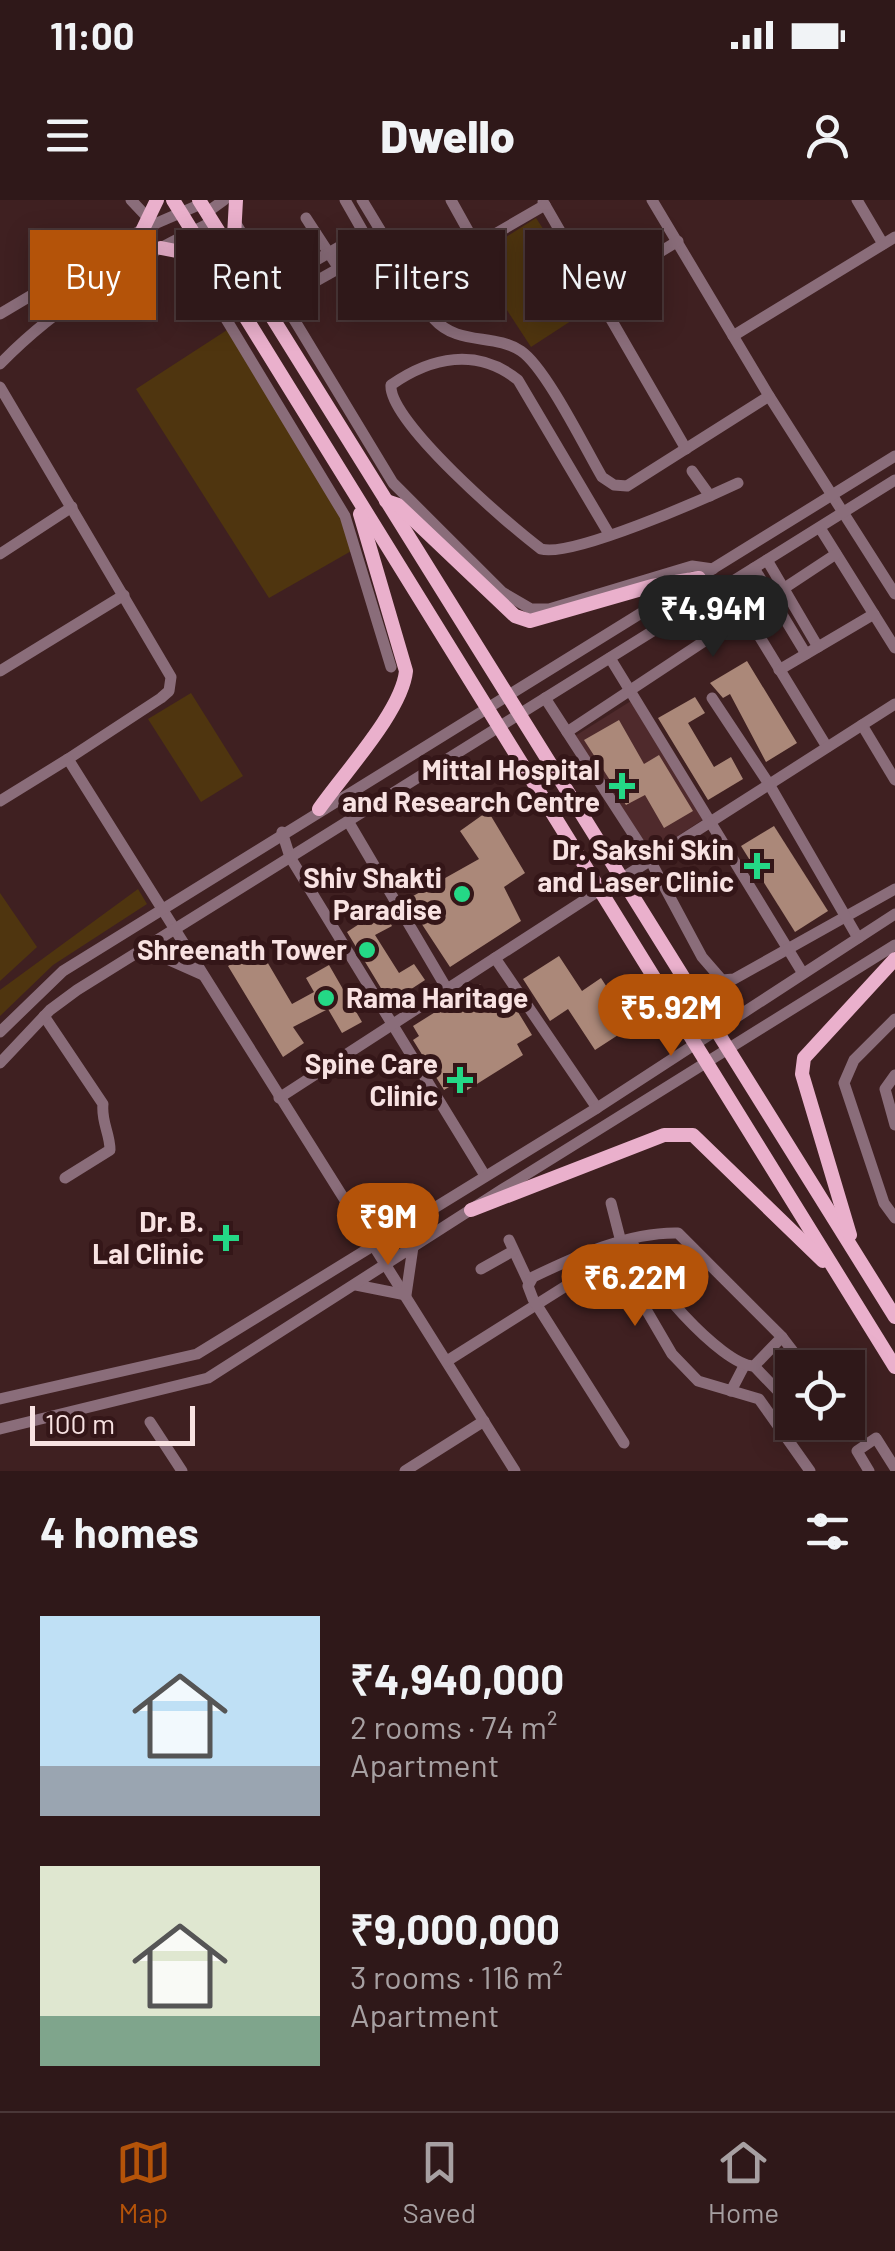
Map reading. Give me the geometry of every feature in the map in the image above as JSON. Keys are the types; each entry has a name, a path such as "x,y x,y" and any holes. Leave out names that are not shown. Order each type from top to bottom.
{"main road":[{"path":"233,230 236,200"},
{"path":"177,206 191,230"},
{"path":"161,248 176,250"},
{"path":"246,320 895,1366"},
{"path":"272,320 895,1317"},
{"path":"319,809 392,711 405,685 406,671 355,497"},
{"path":"385,501 398,505 515,616 530,622 652,586 699,578"},
{"path":"856,1255 802,1074 804,1058 895,959"},
{"path":"470,1210 664,1135 693,1135 838,1276"}],"street":[{"path":"132,200 149,211"},
{"path":"0,314 149,211 177,206 205,210 224,200"},
{"path":"345,200 363,230"},
{"path":"362,200 380,230"},
{"path":"450,200 467,230"},
{"path":"652,200 768,396 895,594"},
{"path":"857,200 883,244"},
{"path":"500,230 543,202 560,230"},
{"path":"306,218 338,270 318,281"},
{"path":"233,219 393,483 434,527 518,604 549,608 692,566 713,569"},
{"path":"732,336 895,236"},
{"path":"0,364 36,326 176,240"},
{"path":"662,251 678,241"},
{"path":"318,259 338,250"},
{"path":"226,320 346,516 391,667"},
{"path":"437,320 444,330 519,350 544,380 602,477 614,485 628,486 768,396"},
{"path":"614,320 686,450"},
{"path":"610,534 524,390 501,366 454,358 418,366 391,385 390,391 411,426 442,461 540,549 563,551 610,534 710,496 738,483"},
{"path":"524,390 544,380"},
{"path":"0,387 170,668 169,691 0,801"},
{"path":"0,1032 63,971 319,809 508,698 895,456"},
{"path":"692,471 710,496"},
{"path":"0,1062 44,1016 138,952 895,480"},
{"path":"0,554 72,508"},
{"path":"820,528 895,648"},
{"path":"567,732 836,554"},
{"path":"767,560 818,647"},
{"path":"754,568 806,654"},
{"path":"728,585 827,748"},
{"path":"0,671 124,595"},
{"path":"779,670 874,614"},
{"path":"610,658 802,972"},
{"path":"545,698 650,860 702,957 722,980 734,979 895,889"},
{"path":"712,698 769,784 858,938"},
{"path":"621,879 895,704"},
{"path":"862,725 895,780"},
{"path":"68,759 515,1471"},
{"path":"348,821 447,989"},
{"path":"282,832 290,857 484,1174"},
{"path":"278,1098 600,890"},
{"path":"0,1399 197,1354 696,1046 802,972 895,914"},
{"path":"0,1429 208,1378 895,945"},
{"path":"138,952 167,959 202,975"},
{"path":"496,958 597,1108"},
{"path":"44,1016 103,1104 101,1122 110,1143 110,1150 65,1178"},
{"path":"895,1019 854,1060 844,1083 884,1203 895,1218"},
{"path":"892,1081 895,1125"},
{"path":"611,1204 627,1242 677,1308 775,1388"},
{"path":"529,1283 627,1242 682,1235 792,1350"},
{"path":"480,1269 511,1246 536,1305 624,1443"},
{"path":"406,1295 412,1248"},
{"path":"448,1361 616,1258 672,1354 698,1381 760,1399 810,1471"},
{"path":"356,1285 406,1295"},
{"path":"731,1391 749,1366 782,1338"},
{"path":"405,1471 484,1420"},
{"path":"150,1422 182,1471"},
{"path":"869,1471 856,1451 876,1438 895,1468"}],"shaded area":[{"path":"536,218 544,230 525,230 525,320 572,320 531,347 505,307 505,238"},
{"path":"227,330 340,509 353,550 269,598 136,389"},
{"path":"191,693 243,776 201,802 148,719"},
{"path":"631,701 705,818 652,853 575,736"},
{"path":"138,889 147,904 53,965 0,1016 0,990"},
{"path":"0,893 37,947 0,981"}],"building":[{"path":"747,661 797,743 766,762 730,694 723,698 710,683"},
{"path":"695,697 705,713 688,723 714,767 731,757 743,779 708,800 658,718"},
{"path":"619,720 644,764 659,755 693,811 664,828 645,795 626,805 584,740"},
{"name":"Shiv Shakti Paradise","path":"488,811 525,873 504,887 521,921 450,967 406,900 479,859 460,831"},
{"path":"774,826 828,911 795,932 741,846"},
{"name":"Shreenath Tower","path":"382,909 392,926 375,935 399,973 414,964 425,980 390,1003 347,932"},
{"name":"Rama Haritage","path":"259,948 292,1004 314,992 306,978 329,965 362,1022 342,1033 328,1009 293,1027 304,1043 283,1057 228,966"},
{"path":"559,956 582,991 601,978 632,1026 595,1050 568,1009 550,1021 523,979"},
{"path":"480,984 489,999 504,989 532,1035 517,1044 523,1055 461,1094 454,1084 444,1090 413,1040 419,1036 413,1026"}],"place":[{"name":"Mittal Hospital and Research Centre","path":"622,786"},
{"name":"Dr. Sakshi Skin and Laser Clinic","path":"757,866"},
{"name":"Shiv Shakti Paradise","path":"462,894"},
{"name":"Shreenath Tower","path":"367,950"},
{"name":"Rama Haritage","path":"326,998"},
{"name":"Spine Care Clinic","path":"460,1080"},
{"name":"Dr. B. Lal Clinic","path":"226,1238"}]}
